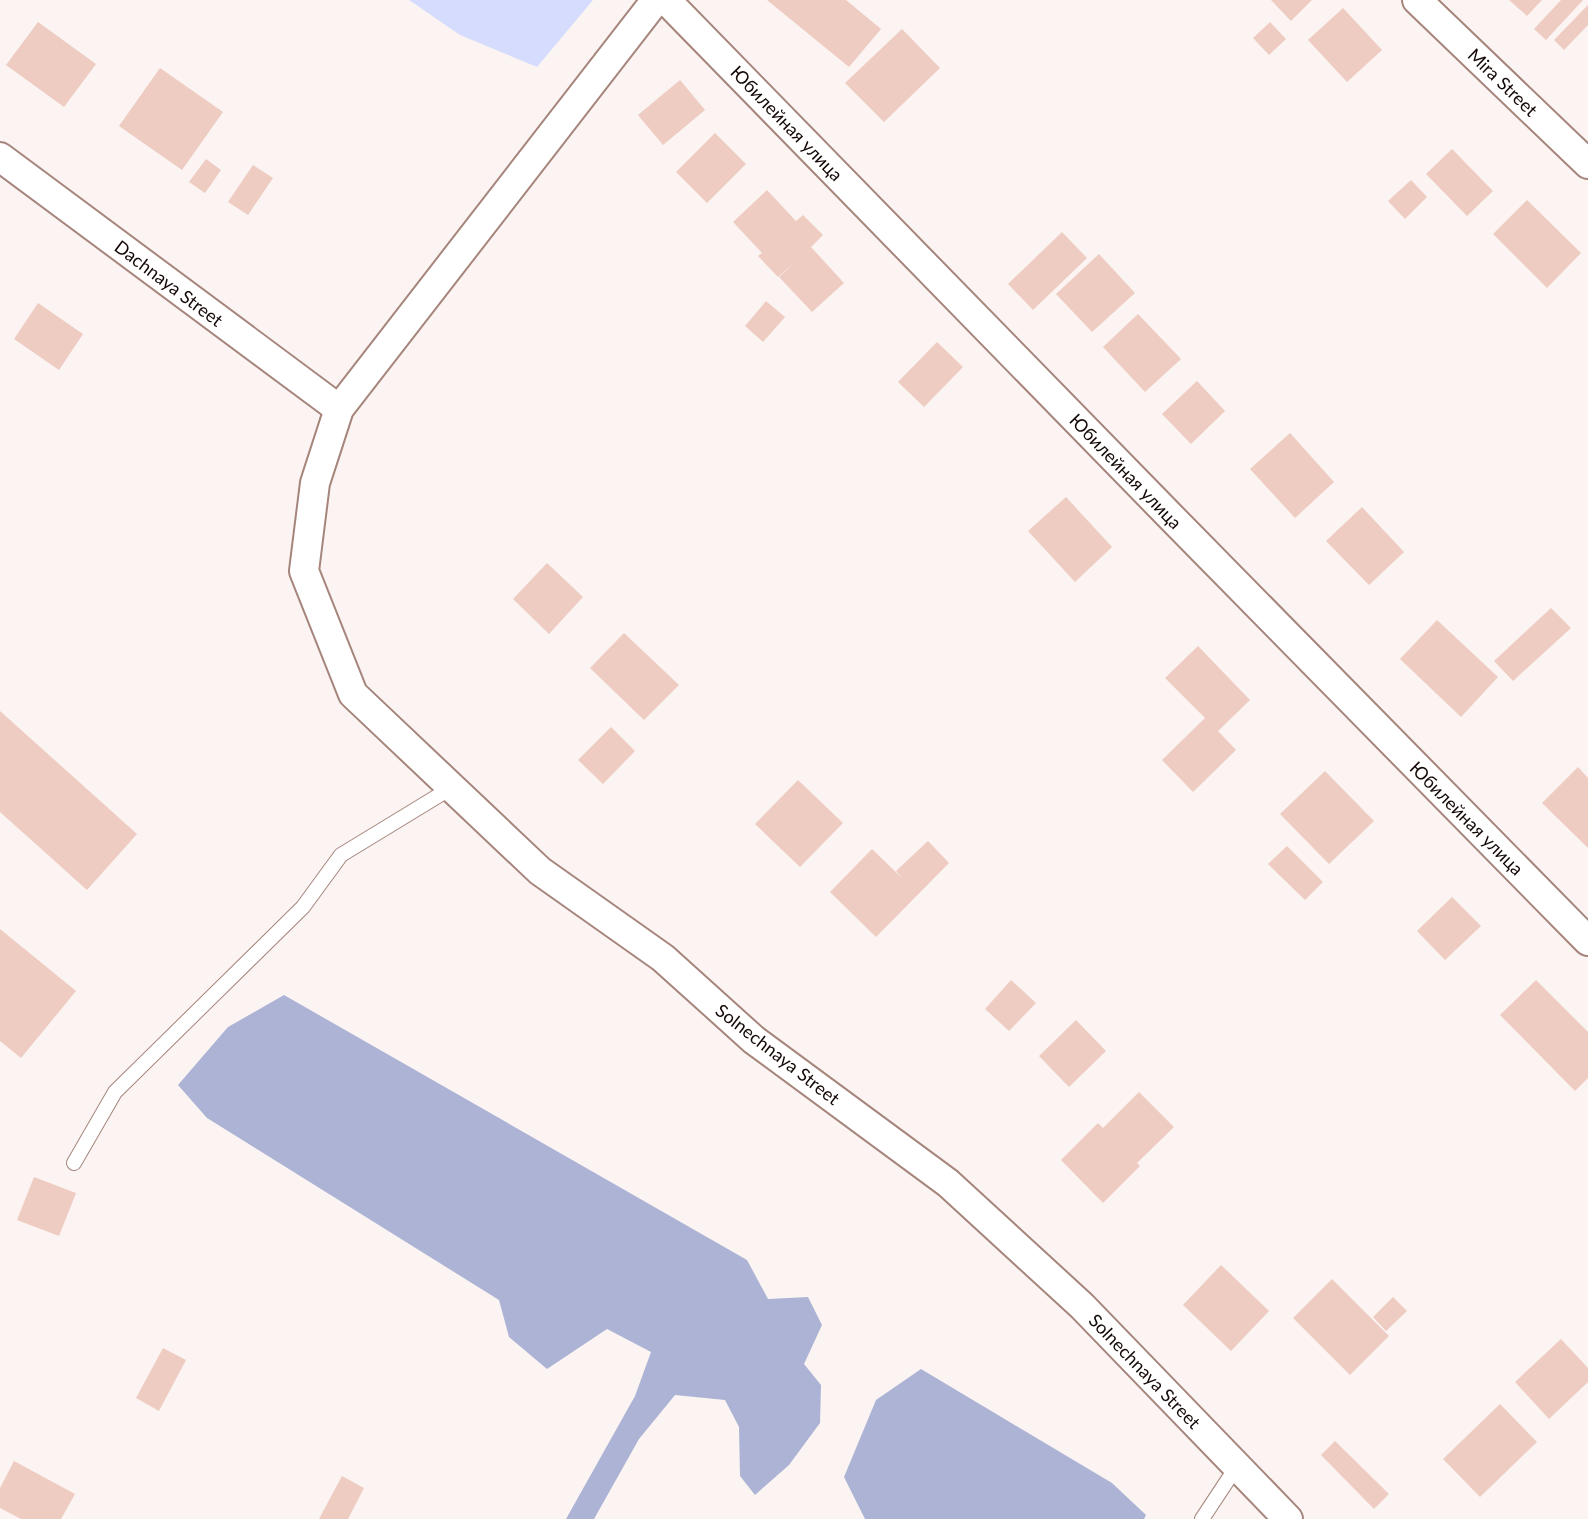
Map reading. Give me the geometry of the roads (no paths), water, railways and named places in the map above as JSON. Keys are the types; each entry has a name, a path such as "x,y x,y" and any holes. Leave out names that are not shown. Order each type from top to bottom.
{"street":[{"path":"339,409 656,0"},
{"name":"Юбилейная улица","path":"666,0 1588,941"},
{"name":"Mira Street","path":"1417,0 1588,164"},
{"name":"Dachnaya Street","path":"0,157 339,409"},
{"name":"Solnechnaya Street","path":"339,409 315,483 304,570 353,694 540,872 663,958 754,1040 948,1183 1082,1306 1288,1519"}],"lane":[{"path":"74,1163 115,1092 303,907 341,855 451,788"},
{"path":"1202,1519 1237,1466"}]}
